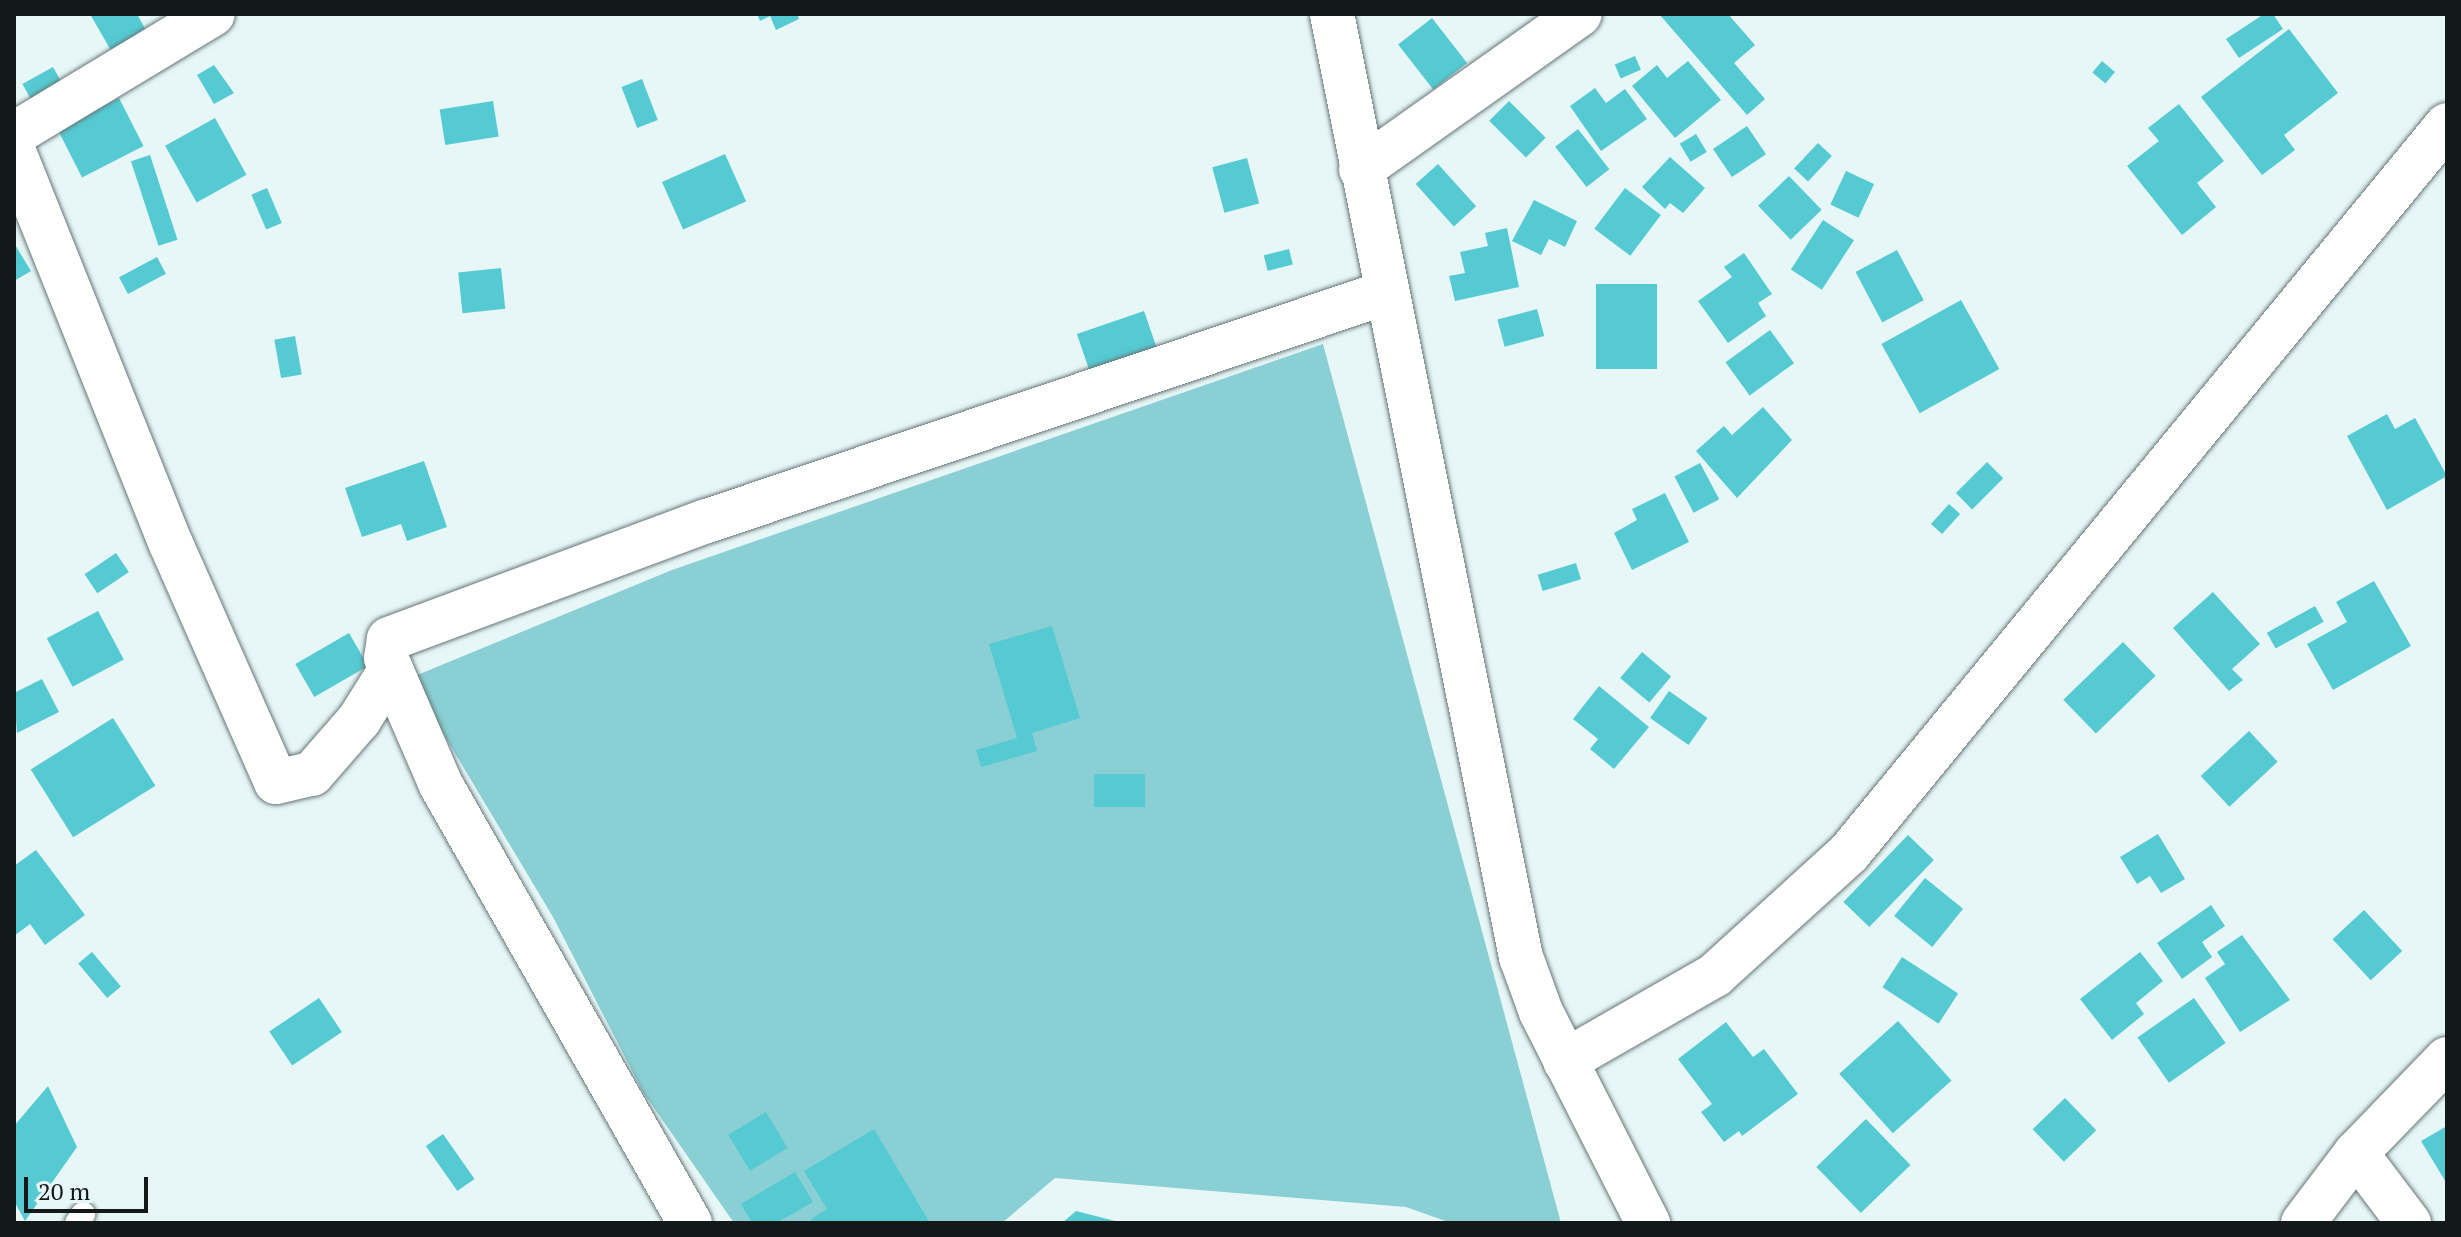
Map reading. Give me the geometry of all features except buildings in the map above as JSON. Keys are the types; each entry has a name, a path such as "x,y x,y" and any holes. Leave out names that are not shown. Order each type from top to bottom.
{"street":[{"path":"14,134 213,14"},
{"path":"1332,14 1385,293 1521,957 1565,1061 1648,1223"},
{"path":"1361,169 1580,14"},
{"path":"1565,1061 1715,975 1849,853 2447,125"},
{"path":"14,152 177,559 276,782 312,774 359,720 391,669"},
{"path":"690,1223 441,785 385,648 398,632 722,516 1385,293"},
{"path":"2303,1223 2356,1153 2447,1059"},
{"path":"2356,1153 2409,1223"}],"shaded area":[{"path":"1323,344 1561,1223 1451,1223 1406,1207 1055,1178 1002,1223 734,1223 643,1092 553,917 410,678 672,570"}]}
